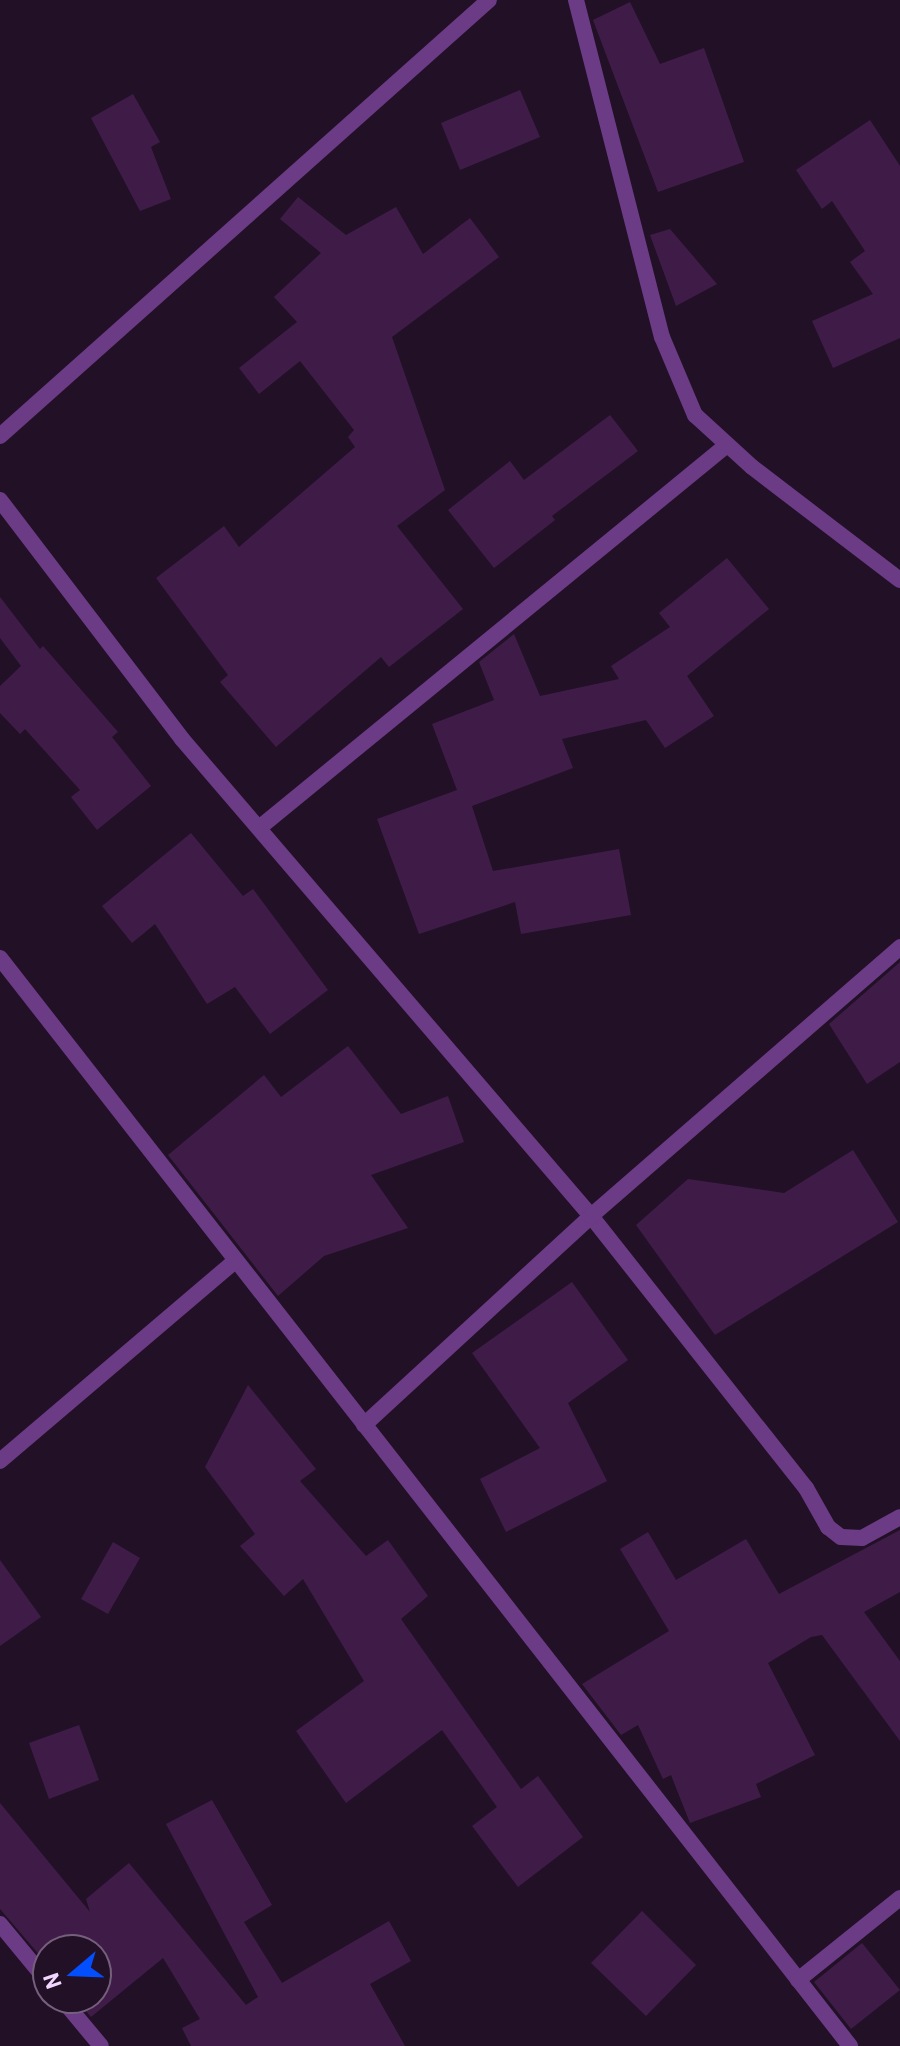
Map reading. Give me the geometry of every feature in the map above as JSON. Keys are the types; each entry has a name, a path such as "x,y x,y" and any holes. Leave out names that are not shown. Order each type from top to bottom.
{"street":[{"path":"0,436 489,0"},
{"path":"576,0 662,337 695,415 727,445 900,580"},
{"path":"259,828 727,445"},
{"path":"0,500 182,739 591,1216 806,1488 828,1527 841,1537 862,1538 900,1517"},
{"path":"364,1425 591,1216 900,947"},
{"path":"0,958 234,1262 850,2046"},
{"path":"0,1461 234,1262"},
{"path":"798,1980 900,1898"},
{"path":"0,1924 32,1963"},
{"path":"74,2014 101,2046"}],"building":[{"path":"630,2 660,64 704,48 744,162 658,192 593,20"},
{"path":"520,90 540,137 460,170 441,123"},
{"path":"133,94 160,142 151,147 171,199 140,211 91,118"},
{"path":"870,120 900,166 900,338 833,368 812,321 873,294 850,262 865,251 832,201 822,209 796,170"},
{"path":"298,197 346,235 396,207 423,254 470,218 499,257 392,337 445,490 397,526 463,609 389,667 381,657 276,747 220,682 228,675 156,578 224,526 239,547 355,447 348,437 354,430 300,361 259,394 239,368 297,322 274,297 321,253 280,219"},
{"path":"670,229 717,284 676,306 650,235"},
{"path":"610,415 638,451 552,516 555,520 494,568 448,510 510,461 524,480"},
{"path":"727,558 769,609 687,676 714,716 665,748 646,720 562,739 573,768 472,806 493,871 619,849 631,915 521,934 515,902 419,934 377,819 457,790 432,724 494,700 479,662 514,634 540,696 619,679 611,666 670,627 659,613"},
{"path":"0,597 40,649 43,646 118,732 112,737 151,786 97,830 71,797 80,790 25,729 20,734 0,713 0,686 21,666 0,638"},
{"path":"191,833 243,896 253,889 328,990 270,1034 235,987 207,1004 155,924 132,943 102,906"},
{"path":"900,962 900,1062 867,1084 829,1024"},
{"path":"348,1046 401,1114 448,1096 464,1142 371,1175 408,1228 324,1256 278,1296 168,1155 264,1075 281,1097"},
{"path":"853,1150 898,1222 715,1335 636,1225 688,1179 784,1193"},
{"path":"572,1282 628,1360 568,1403 607,1481 506,1532 480,1479 540,1448 472,1353"},
{"path":"248,1385 316,1469 300,1481 366,1556 388,1540 428,1596 401,1619 521,1789 538,1776 583,1837 518,1887 472,1826 497,1807 442,1730 346,1803 296,1731 364,1681 303,1579 284,1596 240,1546 255,1534 205,1467"},
{"path":"900,1530 900,1592 864,1612 900,1661 900,1741 822,1635 811,1637 768,1663 815,1755 756,1784 761,1797 690,1823 671,1775 663,1779 638,1725 621,1735 582,1684 669,1631 620,1549 648,1532 676,1580 746,1539 779,1594"},
{"path":"113,1542 140,1558 108,1614 81,1599"},
{"path":"0,1560 41,1617 0,1646"},
{"path":"79,1725 99,1780 49,1799 29,1743"},
{"path":"212,1800 272,1905 244,1922 282,1983 389,1921 411,1961 370,1984 405,2046 191,2046 182,2028 200,2019 163,1958 112,2000 112,1934 32,1934 32,1946 0,1909 0,1803 90,1912 86,1899 129,1863 246,2005 258,1997 166,1824"},
{"path":"642,1911 696,1965 646,2016 591,1963"},
{"path":"862,1943 900,1990 851,2029 814,1982"}]}
